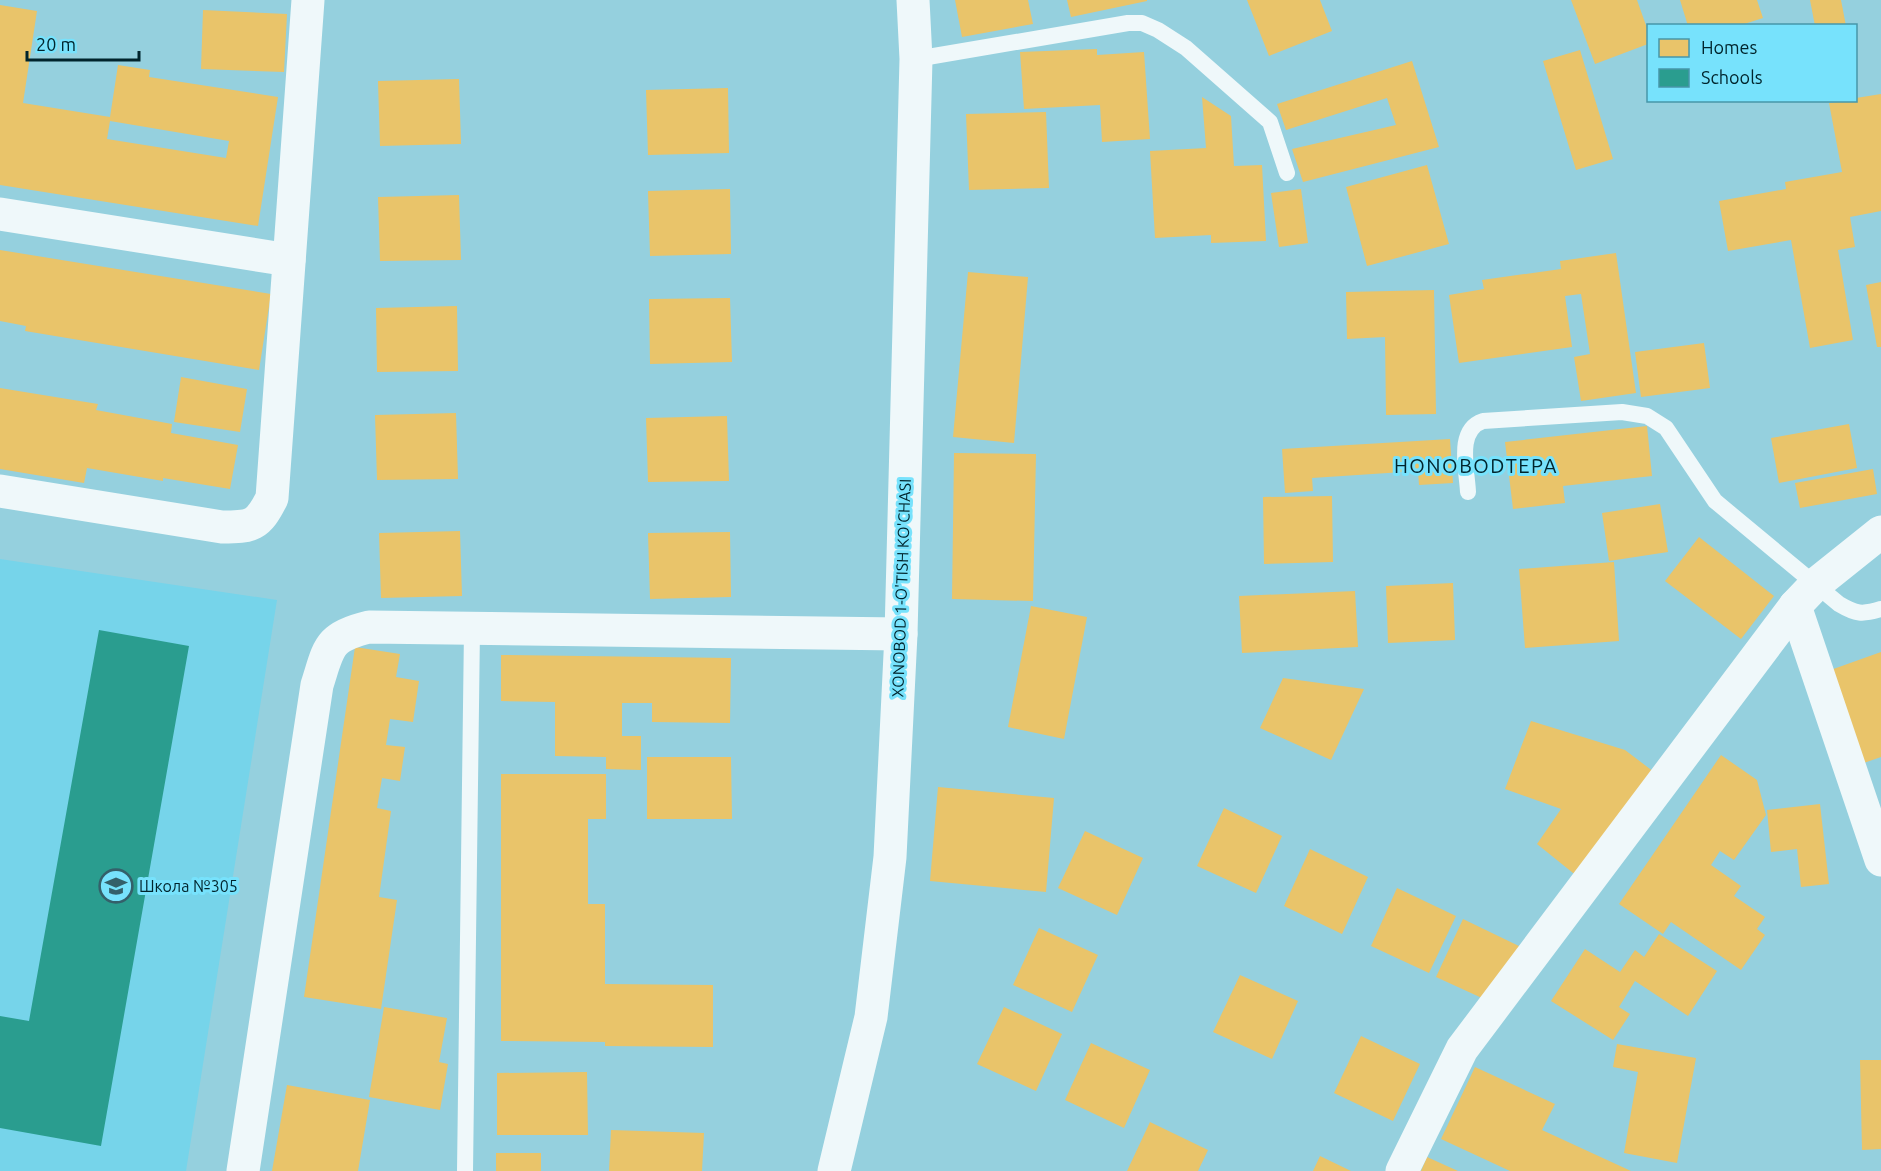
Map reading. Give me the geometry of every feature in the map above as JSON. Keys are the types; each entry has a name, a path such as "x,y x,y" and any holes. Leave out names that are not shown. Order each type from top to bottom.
{"street":[{"path":"0,491 222,527 246,527 262,516 272,498 308,0"},
{"name":"XONOBOD 1-O'TISH KO'CHASI","path":"834,1171 871,1017 890,857 901,634 916,59 913,0"},
{"path":"0,214 289,260"},
{"path":"1402,1171 1462,1049 1806,595 1881,532"},
{"path":"1806,595 1881,860"},
{"path":"243,1171 317,685 329,648 347,632 369,627 901,634"}],"lane":[{"path":"916,59 1128,23 1142,23 1158,30 1186,48 1270,122 1287,173"},
{"path":"1468,492 1467,434 1475,424 1483,421 1622,412 1647,416 1666,428 1715,501 1806,595 1866,614 1881,609"},
{"path":"465,1171 472,630"}],"shaded area":[{"name":"Школа №305","path":"0,559 277,600 186,1171 0,1171"}],"building: Homes":[{"path":"955,0 1028,0 1033,24 962,37"},
{"path":"1067,0 1147,0 1147,1 1071,17"},
{"path":"1247,0 1320,0 1332,31 1269,56"},
{"path":"1571,0 1637,0 1647,28 1647,44 1595,64"},
{"path":"1680,0 1757,0 1763,18 1744,24 1687,24"},
{"path":"1810,0 1841,0 1846,24 1815,24"},
{"path":"0,5 37,11 23,103 110,117 118,65 150,70 149,77 278,97 258,226 0,185","holes":["110,121 229,141 226,158 107,139"]},
{"path":"203,10 287,14 284,72 201,69"},
{"path":"1097,49 1097,55 1144,52 1150,139 1102,142 1100,105 1024,109 1020,52"},
{"path":"1580,50 1613,159 1576,170 1543,61"},
{"path":"1412,61 1439,147 1303,182 1292,149 1396,125 1387,98 1286,130 1277,104"},
{"path":"459,79 461,144 380,146 378,81"},
{"path":"728,88 729,153 648,155 646,90"},
{"path":"1881,94 1881,211 1850,217 1855,247 1838,250 1853,340 1810,348 1791,240 1728,251 1719,201 1786,189 1785,182 1842,172 1829,103 1857,102 1857,98"},
{"path":"1202,97 1231,116 1234,166 1262,165 1266,241 1211,243 1211,235 1155,238 1150,151 1206,148"},
{"path":"1046,112 1049,188 969,190 966,114"},
{"path":"1427,165 1449,244 1367,266 1346,187"},
{"path":"730,189 731,254 650,256 648,191"},
{"path":"1301,189 1308,243 1279,247 1271,193"},
{"path":"459,195 461,260 380,261 378,197"},
{"path":"0,250 271,294 259,370 25,331 26,326 0,321"},
{"path":"1616,253 1636,393 1581,401 1574,357 1590,354 1581,294 1565,296 1572,347 1459,363 1449,295 1484,289 1482,280 1561,269 1560,261"},
{"path":"968,272 1028,277 1014,443 953,437"},
{"path":"1881,282 1881,347 1877,347 1866,285"},
{"path":"1434,290 1436,414 1386,415 1385,337 1347,339 1346,292"},
{"path":"730,298 732,362 650,364 649,299"},
{"path":"457,306 458,371 377,372 376,308"},
{"path":"1704,343 1710,388 1641,397 1635,352"},
{"path":"181,377 247,389 240,432 174,422"},
{"path":"0,388 98,404 96,410 172,424 171,433 238,445 230,489 163,478 163,481 87,468 84,483 0,469"},
{"path":"456,413 458,479 377,480 375,415"},
{"path":"727,416 729,481 648,482 646,418"},
{"path":"1849,424 1857,468 1779,483 1771,438"},
{"path":"1647,426 1652,476 1563,486 1565,503 1513,509 1505,442"},
{"path":"1450,439 1453,483 1419,485 1418,471 1312,478 1313,491 1285,493 1282,449"},
{"path":"954,453 1036,454 1033,601 952,599"},
{"path":"1873,469 1877,494 1800,508 1795,483"},
{"path":"1332,496 1333,562 1264,564 1263,497"},
{"path":"1660,504 1668,552 1609,561 1602,513"},
{"path":"460,531 462,596 381,598 379,533"},
{"path":"730,532 731,597 650,599 648,533"},
{"path":"1699,537 1774,596 1741,639 1665,581"},
{"path":"1614,562 1619,641 1525,648 1519,569"},
{"path":"1453,583 1455,640 1388,643 1386,586"},
{"path":"1355,591 1358,647 1242,653 1239,596"},
{"path":"1031,606 1087,617 1064,739 1008,727"},
{"path":"355,647 400,654 396,677 419,681 413,722 390,719 386,745 405,747 400,781 382,778 377,808 391,811 379,897 397,900 381,1009 304,997"},
{"path":"1881,652 1881,757 1858,765 1825,672"},
{"path":"501,655 731,658 730,723 652,722 652,703 622,703 622,736 641,736 641,770 606,769 606,757 555,756 555,702 501,701"},
{"path":"1283,678 1364,689 1331,760 1260,728"},
{"path":"1531,721 1625,750 1654,772 1578,877 1537,844 1561,809 1505,789"},
{"path":"1721,755 1757,780 1766,815 1734,860 1720,851 1711,865 1741,886 1734,896 1765,917 1757,929 1765,935 1741,970 1671,922 1663,934 1619,904"},
{"path":"647,757 731,757 732,819 647,819"},
{"path":"501,774 606,774 606,819 588,819 588,904 605,904 605,984 713,985 713,1047 605,1046 605,1042 501,1041"},
{"path":"938,787 1054,798 1046,892 930,881"},
{"path":"1820,804 1829,884 1801,887 1797,849 1771,852 1767,810"},
{"path":"1224,808 1282,836 1256,893 1197,866"},
{"path":"1085,831 1143,858 1117,915 1058,888"},
{"path":"1310,849 1368,877 1342,934 1284,906"},
{"path":"1397,888 1456,916 1429,973 1371,946"},
{"path":"1463,919 1521,947 1495,1004 1436,977"},
{"path":"1039,928 1098,955 1072,1012 1013,985"},
{"path":"1659,934 1717,971 1688,1016 1635,981 1619,1007 1630,1014 1613,1040 1551,1001 1585,949 1620,972 1635,950 1644,957"},
{"path":"1240,975 1298,1001 1272,1059 1213,1032"},
{"path":"384,1007 447,1018 439,1062 448,1064 440,1110 369,1097"},
{"path":"1004,1007 1062,1034 1036,1091 977,1064"},
{"path":"1361,1036 1420,1064 1393,1121 1334,1093"},
{"path":"1091,1043 1150,1070 1124,1128 1065,1100"},
{"path":"1617,1044 1696,1058 1677,1163 1624,1153 1638,1072 1613,1067"},
{"path":"1860,1060 1881,1060 1881,1149 1862,1150"},
{"path":"1475,1067 1555,1104 1542,1130 1631,1171 1510,1171 1441,1139"},
{"path":"587,1072 588,1135 497,1135 497,1073"},
{"path":"287,1085 370,1100 358,1171 272,1171"},
{"path":"1150,1122 1208,1150 1198,1171 1127,1171"},
{"path":"611,1130 704,1133 702,1171 609,1171"},
{"path":"496,1153 541,1153 541,1171 496,1171"},
{"path":"1320,1156 1351,1171 1313,1171"},
{"path":"1427,1157 1458,1171 1421,1171"}],"building: Schools":[{"path":"99,630 189,646 101,1146 0,1128 0,1016 29,1021"}],"place":[{"name":"Школа №305","path":"116,886"}],"district":[{"name":"HONOBODTEPA","path":"1476,465"}]}
